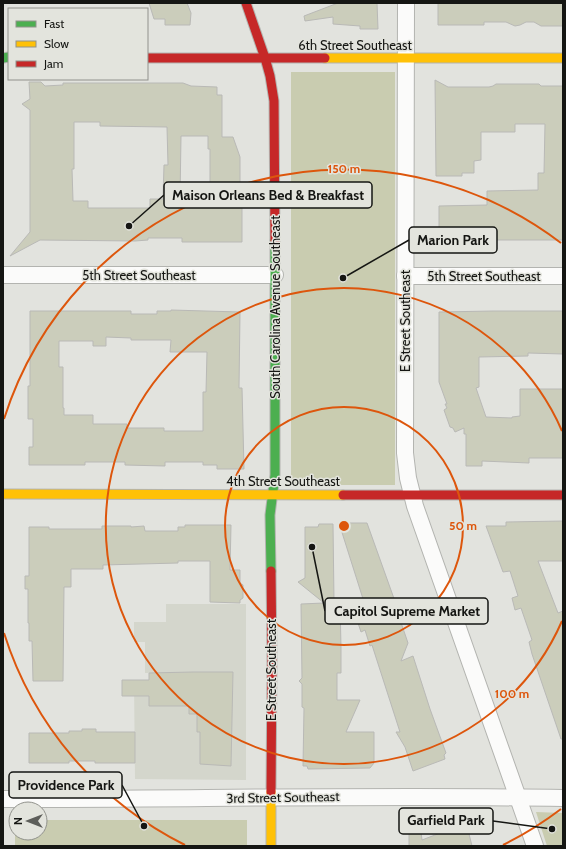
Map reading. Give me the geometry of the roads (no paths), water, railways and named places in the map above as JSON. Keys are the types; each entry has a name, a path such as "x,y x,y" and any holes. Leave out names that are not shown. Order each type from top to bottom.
{"street":[{"name":"South Carolina Avenue Southeast","path":"246,3 265,58 274,102 275,475 273,495"},
{"name":"E Street Southeast","path":"406,3 405,453 408,478 412,494"},
{"name":"6th Street Southeast","path":"148,58 563,58"},
{"name":"5th Street Southeast","path":"3,276 275,276"},
{"name":"5th Street Southeast","path":"405,276 563,276"},
{"name":"4th Street Southeast","path":"3,494 563,494"},
{"path":"412,494 535,846"},
{"name":"E Street Southeast","path":"271,846 270,515 273,495"},
{"name":"3rd Street Southeast","path":"3,799 272,798 319,796 563,798"}],"place":[{"name":"Maison Orleans Bed & Breakfast","path":"129,226"},
{"name":"Marion Park","path":"343,278"},
{"name":"Capitol Supreme Market","path":"312,547"},
{"name":"Providence Park","path":"144,826"},
{"name":"Garfield Park","path":"552,829"}]}
